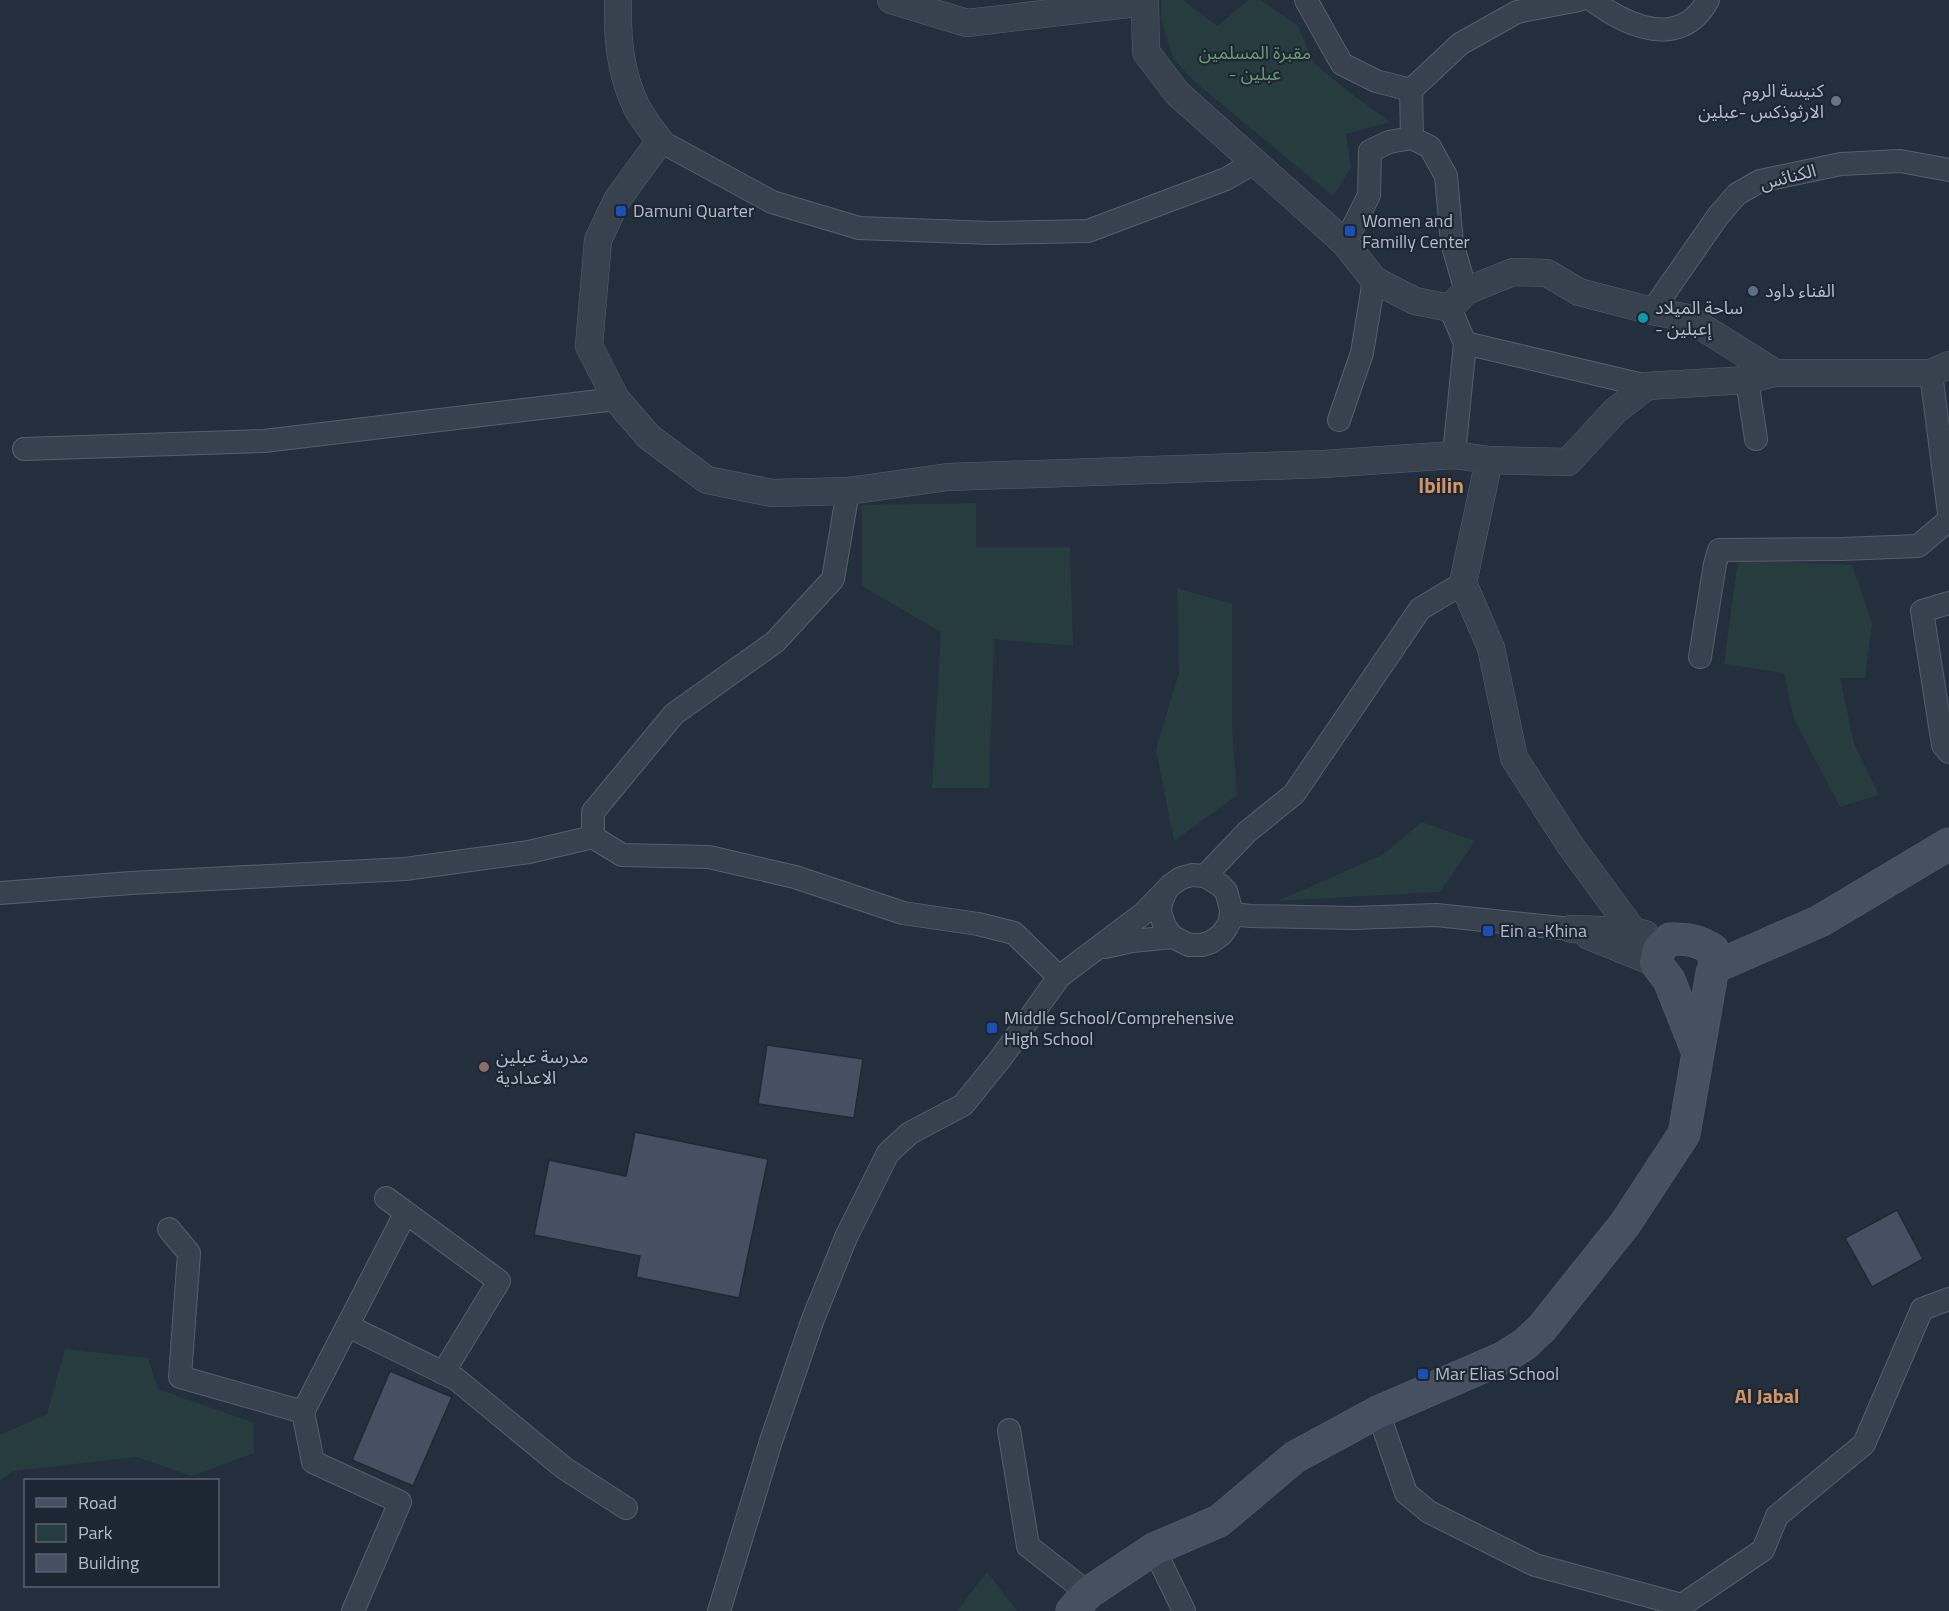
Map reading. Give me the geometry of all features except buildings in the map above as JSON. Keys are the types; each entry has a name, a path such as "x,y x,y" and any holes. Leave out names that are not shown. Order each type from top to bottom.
{"main road":[{"path":"1665,961 1693,982 1710,961 1773,943 1820,921 1949,844"},
{"path":"1080,1602 1155,1549 1219,1521 1295,1457 1378,1412 1503,1358 1525,1344 1542,1328 1625,1224 1684,1134 1698,1053 1710,961 1696,940 1665,961"},
{"path":"1665,961 1698,1053"}],"street":[{"path":"618,0 617,31 622,70 636,107 660,141 772,202 859,228 991,233 1088,231 1226,179 1256,162"},
{"path":"891,0 967,23 1145,1 1146,52 1177,93 1345,243 1374,280 1415,301 1458,300 1513,272 1547,273 1579,292 1688,318 1775,373"},
{"path":"1306,0 1342,64 1376,81 1411,90"},
{"path":"1412,138 1411,90 1460,44 1517,12 1579,0"},
{"path":"1592,0 1612,15 1647,28 1671,30 1694,20 1708,0"},
{"path":"1345,243 1369,195 1370,151 1389,142 1412,138 1430,147 1446,176 1458,300 1465,343 1454,456"},
{"path":"660,141 617,200 598,240 589,346 616,399 649,437 707,480 772,493 848,490 948,477 1324,464 1454,456 1489,460 1568,462 1615,411 1647,386"},
{"name":"الكنائس","path":"1652,311 1718,216 1737,194 1760,181 1841,164 1900,160 1949,170"},
{"path":"1340,420 1362,353 1374,280"},
{"path":"1465,343 1647,386 1747,380 1775,373 1940,369 1949,513"},
{"path":"1747,380 1756,439"},
{"path":"24,449 264,441 616,399"},
{"path":"1489,460 1463,583 1491,648 1514,758 1570,845 1633,931 1665,961"},
{"path":"593,837 593,812 674,714 775,642 833,579 848,490"},
{"path":"1700,657 1719,550 1918,546 1949,520"},
{"path":"1205,876 1246,832 1294,794 1420,609 1463,583"},
{"path":"1949,603 1922,611 1943,745 1949,752"},
{"path":"0,893 131,883 405,869 529,852 593,837 622,855 709,857 795,877 903,913 978,924 1014,933 1059,977"},
{"path":"719,1611 771,1441 813,1319 847,1235 888,1153 910,1133 963,1105 1001,1058 1059,977 1144,913 1171,885 1181,878 1192,875 1205,876 1226,891 1231,914 1227,927 1221,935 1202,945 1189,945 1173,937 1165,927 1160,912 1166,891"},
{"path":"1231,914 1354,918 1436,915 1571,929 1633,931"},
{"path":"1571,929 1665,961"},
{"path":"1095,950 1132,941 1173,937"},
{"path":"386,1198 499,1281 443,1373"},
{"path":"353,1611 400,1502 313,1462 303,1412 405,1214"},
{"path":"169,1229 189,1253 180,1377 303,1412"},
{"path":"1378,1412 1406,1493 1429,1512 1535,1565 1684,1608 1763,1550 1777,1516 1864,1444 1922,1309 1949,1299"},
{"path":"348,1326 456,1379 564,1468 626,1508"},
{"path":"1009,1430 1028,1546 1080,1602"},
{"path":"1155,1549 1184,1611"}],"green space":[{"name":"مقبرة المسلمين - عبلين","path":"1161,0 1183,0 1217,26 1249,0 1260,0 1298,26 1314,63 1390,122 1346,134 1351,168 1333,196 1194,81 1173,58 1161,19"},
{"path":"976,503 976,547 1070,547 1073,646 994,639 989,788 932,788 941,632 862,586 862,505"},
{"path":"1738,560 1852,565 1872,623 1865,678 1840,678 1854,744 1879,795 1840,807 1794,719 1784,673 1724,664"},
{"path":"1177,588 1232,604 1232,728 1237,795 1174,841 1156,749 1179,673"},
{"path":"1422,822 1475,841 1440,892 1278,901 1382,855"},
{"path":"65,1349 148,1358 158,1389 254,1423 254,1453 192,1476 137,1457 14,1471 0,1480 0,1435 47,1414"},
{"path":"987,1572 1017,1611 957,1611"}],"place":[{"name":"كنيسة الروم الارثوذكس -عبلين","path":"1836,101"},
{"name":"Damuni Quarter","path":"621,211"},
{"name":"Women and Familly Center","path":"1350,231"},
{"name":"الفناء داود","path":"1753,291"},
{"name":"ساحة الميلاد - إعبلين","path":"1643,318"},
{"name":"Ein a-Khina","path":"1488,931"},
{"name":"Middle School/Comprehensive High School","path":"992,1028"},
{"name":"مدرسة عبلين الاعدادية","path":"484,1067"},
{"name":"Mar Elias School","path":"1423,1374"}],"district":[{"name":"Ibilin","path":"1441,486"},
{"name":"Al Jabal","path":"1767,1396"}]}
